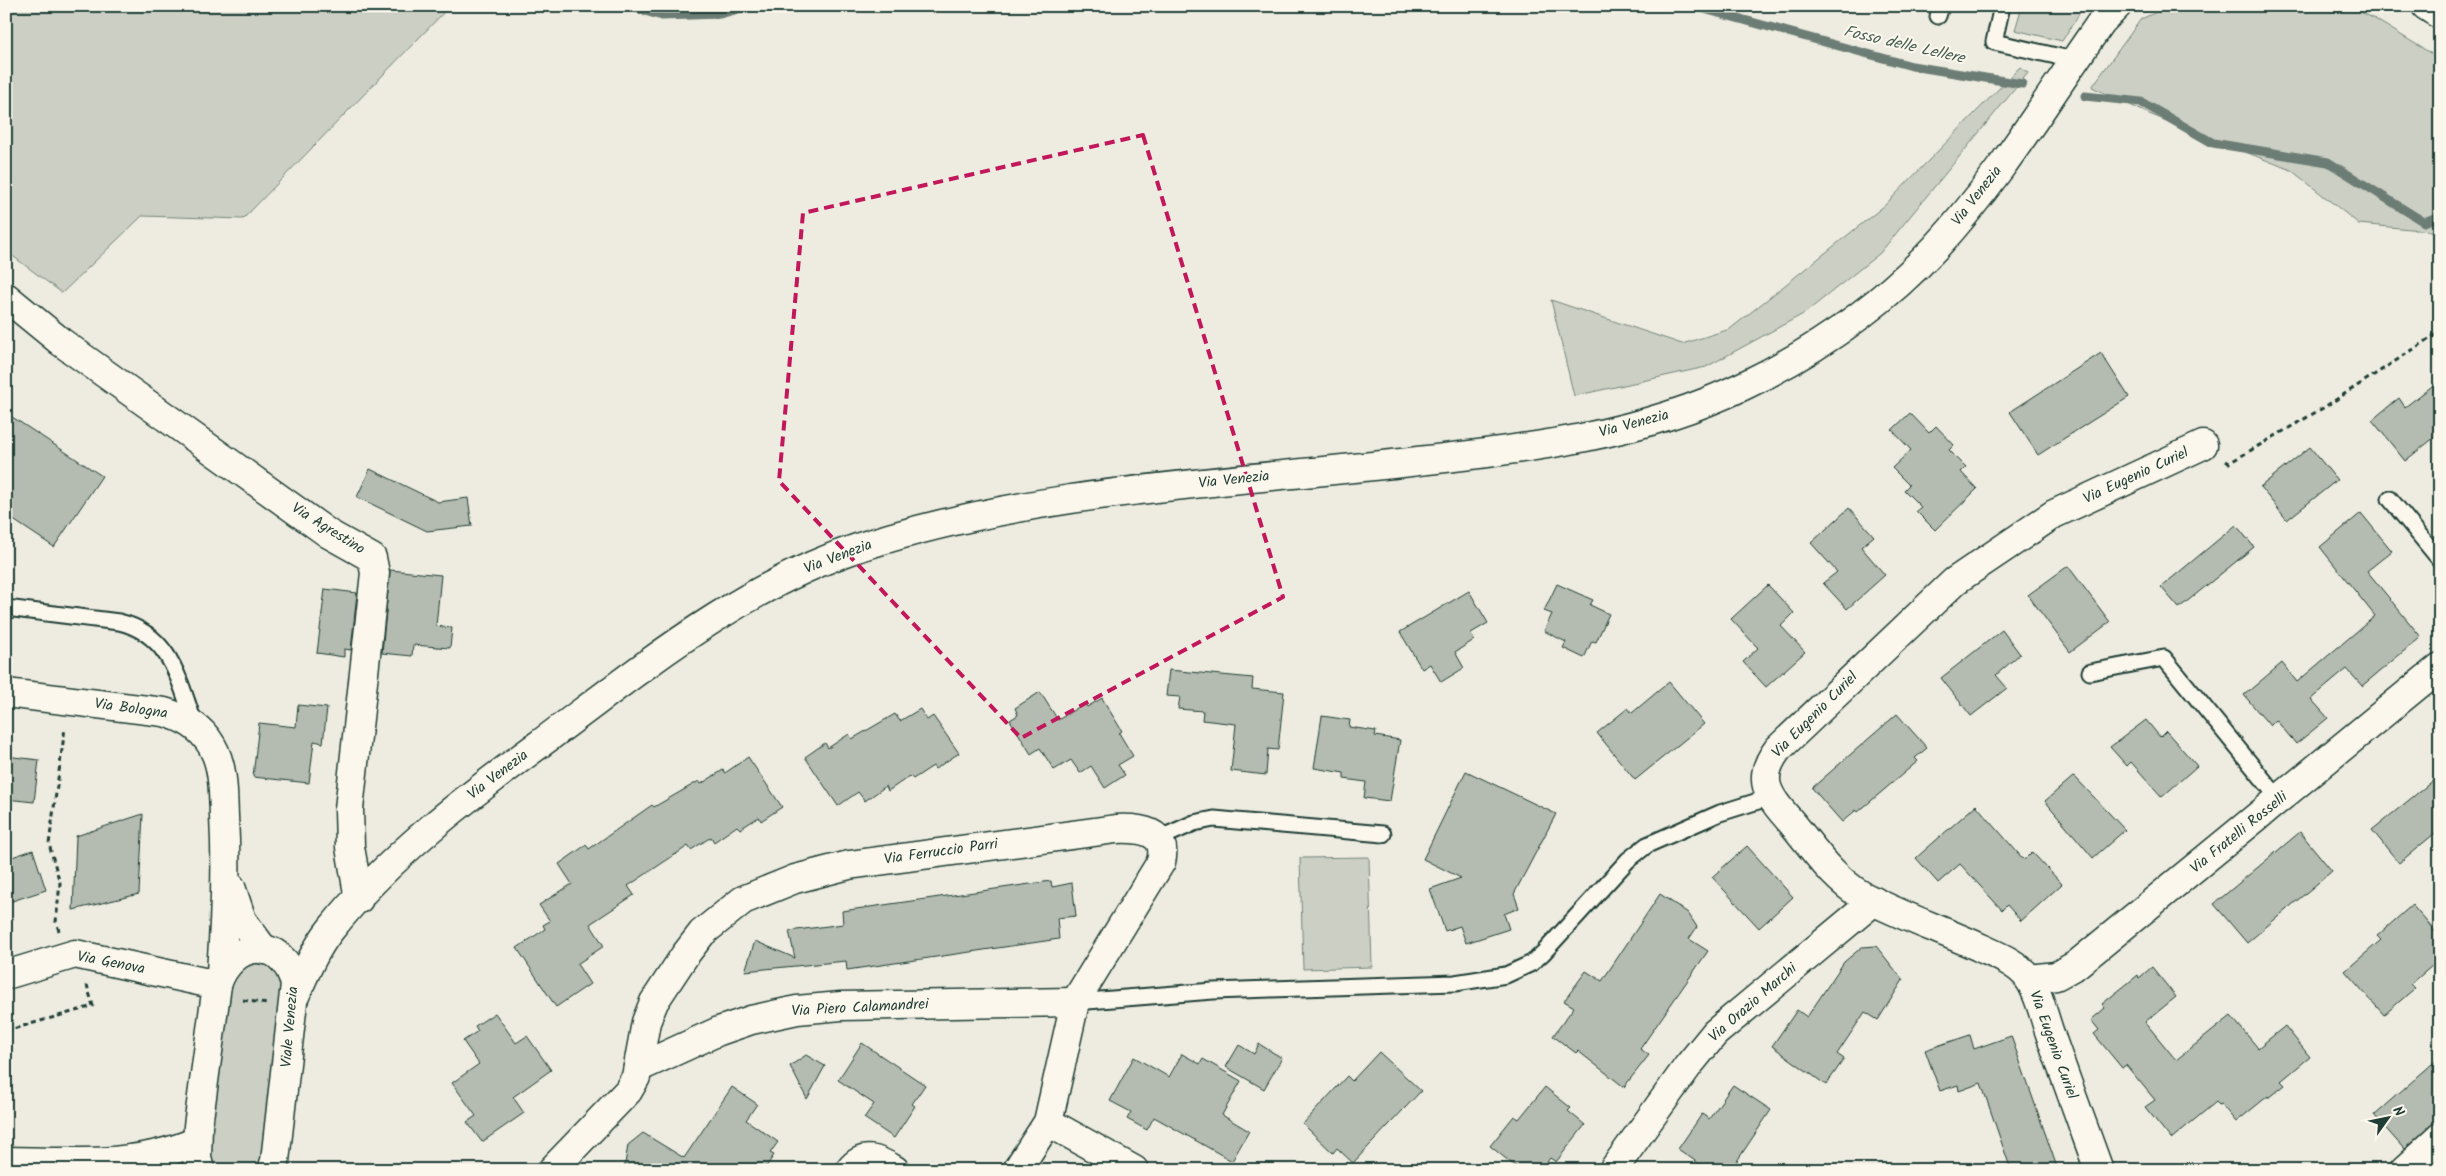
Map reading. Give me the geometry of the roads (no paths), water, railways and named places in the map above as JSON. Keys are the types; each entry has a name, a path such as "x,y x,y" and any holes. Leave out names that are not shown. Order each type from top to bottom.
{"street":[{"path":"2426,6 2440,15"},
{"name":"Via Venezia","path":"286,1000 329,931 406,851 470,795 658,656 742,601 785,579 846,552 960,521 1110,493 1404,463 1558,442 1686,411 1745,385 1802,354 1836,332 1886,295 1918,265 1948,233 1983,190 2109,11"},
{"name":"Via Agrestino","path":"6,297 61,342 321,528 372,558 376,573 349,809 350,847 358,899"},
{"name":"Via Eugenio Curiel","path":"2099,1170 2030,979 2008,961 1861,895 1843,881 1771,797 1766,784 1766,770 1778,748 1944,589 2054,514 2203,445"},
{"name":"Via Fratelli Rosselli","path":"2030,979 2056,976 2076,965 2440,668"},
{"name":"Via Bologna","path":"6,693 164,712 184,718 196,726 212,745 221,768 227,866 219,979 197,1141 200,1170"},
{"name":"Via Ferruccio Parri","path":"638,1068 644,1031 650,1011 685,955 712,923 738,903 758,892 795,878 849,865 993,845 1123,828 1148,832 1158,839"},
{"path":"1017,1170 1048,1122 1075,1002 1157,869 1162,856 1158,839"},
{"name":"Via Bologna","path":"227,866 234,901 242,920 268,950"},
{"name":"Via Orazio Marchi","path":"1613,1170 1688,1066 1715,1033 1874,901"},
{"name":"Via Venezia","path":"268,950 297,945 329,931"},
{"path":"219,979 238,955 251,950 268,950"},
{"name":"Viale Venezia","path":"268,950 283,958 290,968 296,984 286,1000 275,1161 272,1170"},
{"name":"Via Genova","path":"6,974 74,954 219,979"},
{"name":"Via Piero Calamandrei","path":"638,1068 719,1031 752,1020 797,1010 841,1006 1075,1002"},
{"path":"552,1170 623,1098 633,1084 638,1068"},
{"path":"1048,1122 1134,1170"},
{"path":"2404,1170 2440,1137"},
{"path":"6,1161 107,1162 150,1156 197,1141"},
{"path":"850,1170 860,1160 870,1158 895,1170"},
{"path":"107,1162 145,1170"}],"lane":[{"path":"2002,6 1994,42 2074,60"},
{"path":"2390,499 2440,560"},
{"path":"6,608 119,622 131,625 150,634 172,664 196,726"},
{"path":"2090,672 2164,658 2280,800"},
{"path":"1075,1002 1214,991 1456,983 1506,975 1532,962 1543,953 1628,860 1648,845 1720,813 1771,797"},
{"path":"1158,839 1194,823 1214,820 1383,834"}],"waterway":[{"name":"Fosso delle Lellere","path":"628,6 662,16 720,14 750,6"},
{"name":"Fosso delle Lellere","path":"1693,6 1912,66 2022,84"},
{"name":"Fosso delle Lellere","path":"2085,96 2141,102 2213,143 2328,162 2424,222 2440,216"}]}
